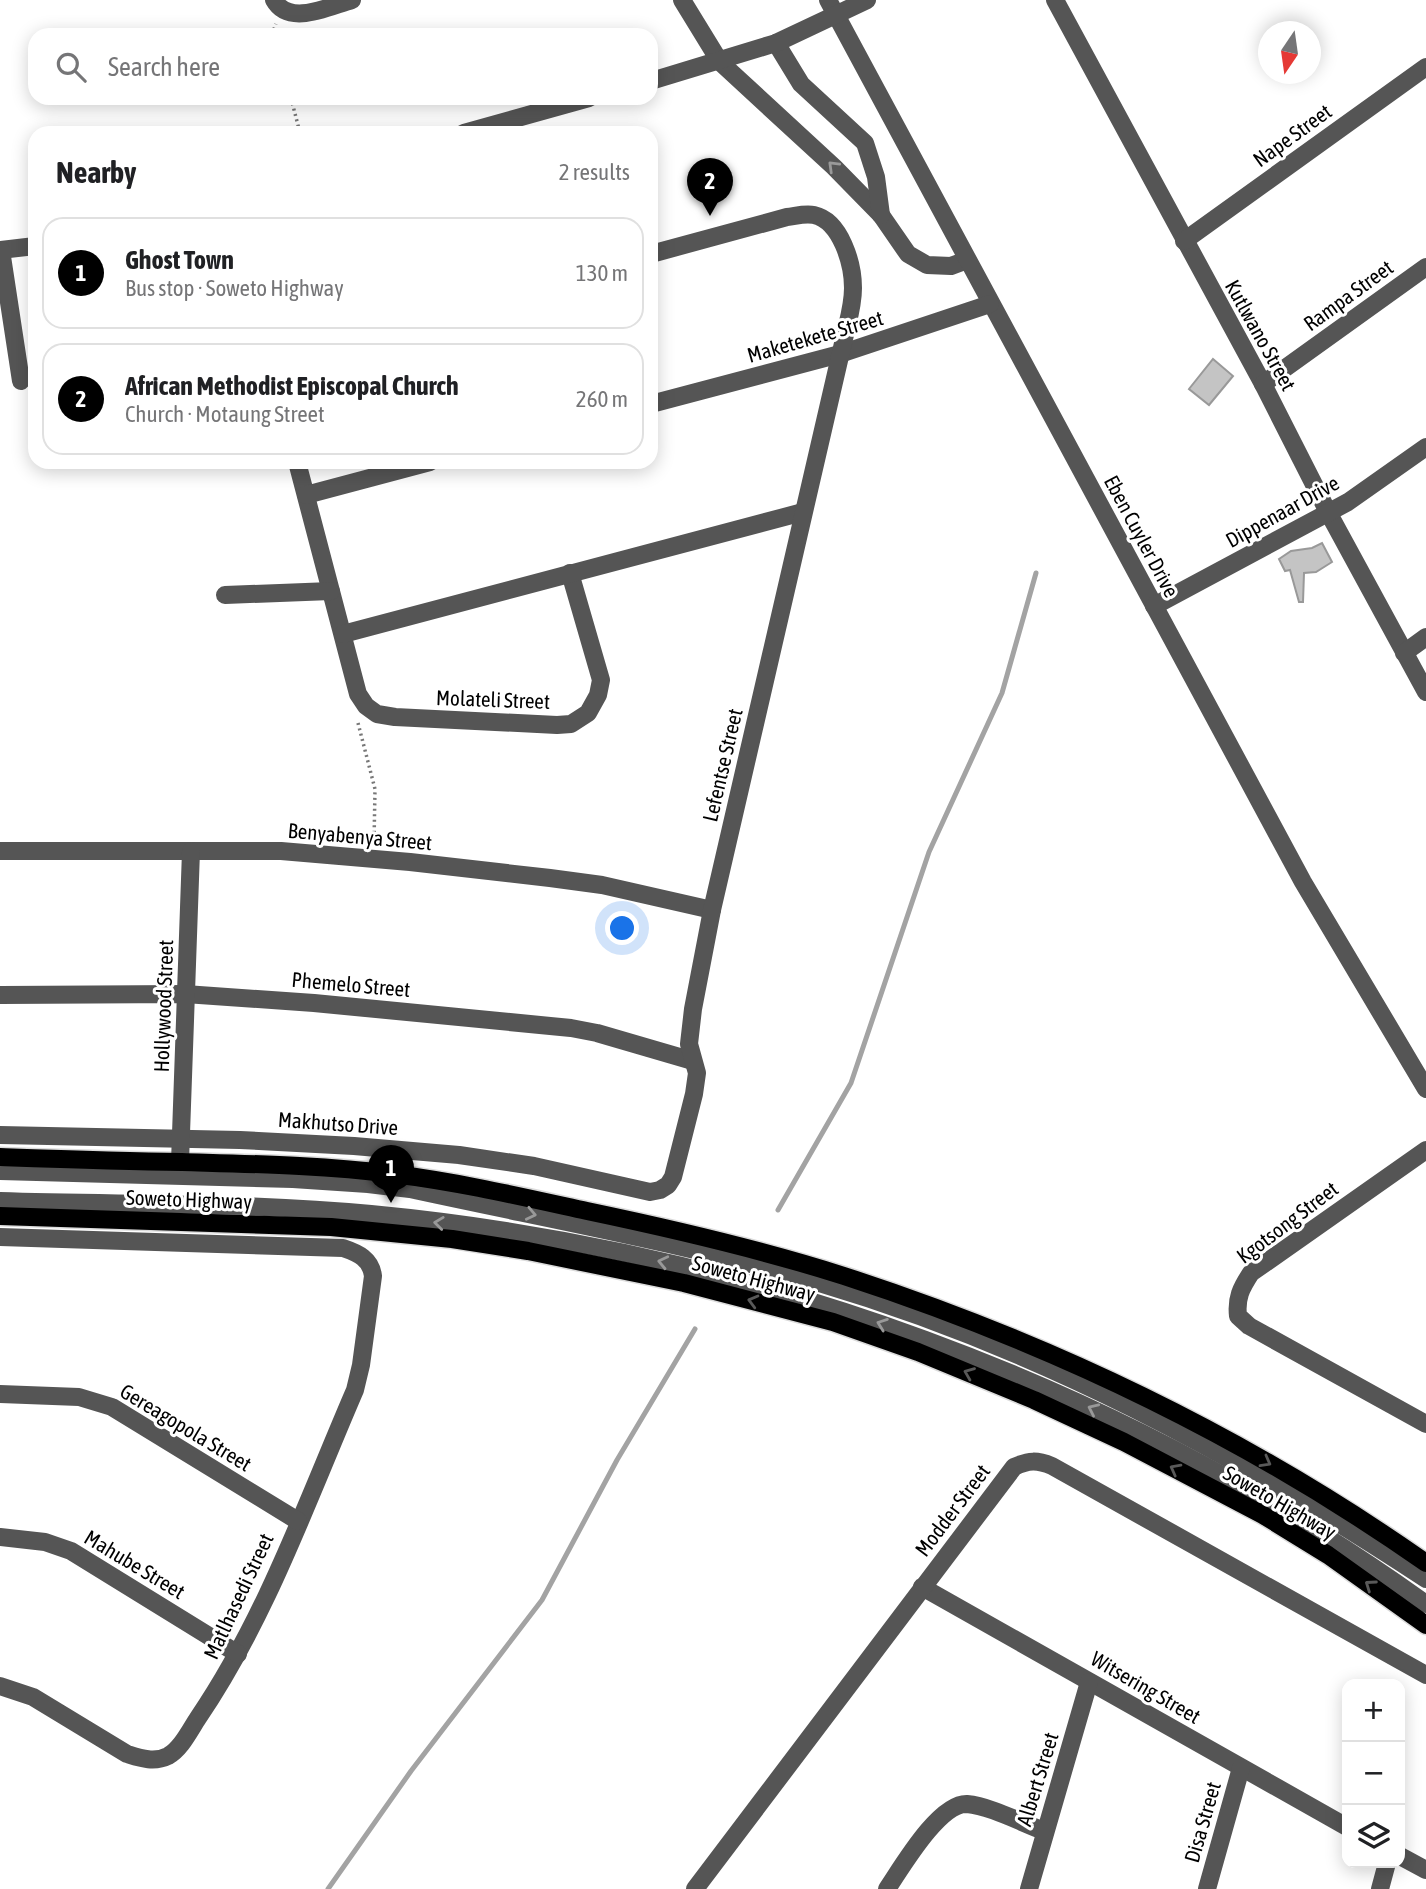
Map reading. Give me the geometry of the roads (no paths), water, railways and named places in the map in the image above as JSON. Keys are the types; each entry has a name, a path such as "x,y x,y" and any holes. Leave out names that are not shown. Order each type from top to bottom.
{"main road":[{"name":"Soweto Highway","path":"0,1157 340,1168 453,1182 661,1226 841,1275 920,1302 1059,1357 1177,1413 1307,1484 1426,1563"},
{"name":"Soweto Highway","path":"0,1216 331,1227 452,1239 528,1251 684,1283 833,1322 918,1352 1034,1399 1124,1442 1263,1515 1328,1555 1426,1625"}],"street":[{"path":"274,0 282,10 292,14 352,0"},
{"path":"682,0 720,62 825,158 881,215 908,254 927,265 951,266 967,260"},
{"path":"658,79 776,43 832,8 867,0"},
{"name":"Kutlwano Street","path":"1055,0 1426,692"},
{"name":"Eben Cuyler Drive","path":"832,8 1309,894 1426,1089"},
{"path":"776,43 801,83 864,143 876,177 881,215"},
{"name":"Nape Street","path":"1184,241 1426,67"},
{"path":"489,126 564,105"},
{"name":"Lefentse Street","path":"658,252 787,217 816,215 830,223 839,238 852,275 850,309 712,910 689,1044 697,1080 677,1168 668,1185"},
{"path":"21,381 0,250 28,247"},
{"name":"Rampa Street","path":"1263,384 1426,267"},
{"name":"Maketekete Street","path":"658,402 840,354 928,327 990,304"},
{"name":"Dippenaar Drive","path":"1154,606 1348,502 1426,447"},
{"path":"299,469 343,634 803,512"},
{"path":"306,495 404,469"},
{"name":"Molateli Street","path":"343,634 358,694 366,706 377,714 411,719 572,724 593,706 601,680 570,573"},
{"path":"225,595 331,591"},
{"path":"1404,653 1426,637"},
{"name":"Benyabenya Street","path":"0,851 281,851 374,859 601,886 712,910"},
{"name":"Hollywood Street","path":"180,1162 191,851"},
{"name":"Phemelo Street","path":"0,995 185,994 314,1003 571,1028 693,1060"},
{"name":"Makhutso Drive","path":"0,1135 308,1142 459,1155 534,1166 650,1192 668,1185"},
{"name":"Kgotsong Street","path":"1426,1150 1251,1273 1237,1301 1238,1316 1249,1326 1426,1424"},
{"name":"Soweto Highway","path":"0,1171 307,1180 410,1189 712,1254 820,1283 938,1323 1082,1383 1140,1411 1220,1452 1292,1494 1426,1579"},
{"name":"Soweto Highway","path":"0,1201 277,1208 372,1214 580,1243 746,1282 852,1313 954,1350 1118,1421 1208,1467 1279,1508 1426,1604"},
{"name":"Matlhasedi Street","path":"0,1237 343,1248 362,1256 372,1270 358,1379 257,1618 238,1654 181,1744 170,1755 144,1760 127,1754 33,1697 0,1686"},
{"name":"Gereagopola Street","path":"0,1394 79,1397 112,1407 298,1521"},
{"name":"Modder Street","path":"695,1889 1014,1466 1027,1461 1041,1461 1426,1675"},
{"name":"Mahube Street","path":"0,1537 46,1542 71,1551 238,1654"},
{"name":"Witsering Street","path":"922,1587 1342,1824"},
{"name":"Albert Street","path":"1029,1889 1089,1682"},
{"name":"Disa Street","path":"1207,1889 1241,1768"},
{"path":"887,1889 934,1824 955,1805 979,1807 1044,1831"},
{"path":"1405,1859 1426,1870"},
{"path":"1380,1889 1386,1868"}],"waterway":[{"path":"778,1210 851,1083 929,852 1002,693 1036,573"},
{"path":"328,1889 411,1771 542,1600 617,1460 695,1329"}],"place":[{"name":"African Methodist Episcopal Church","path":"710,216"},
{"name":"Ghost Town","path":"391,1203"}]}
